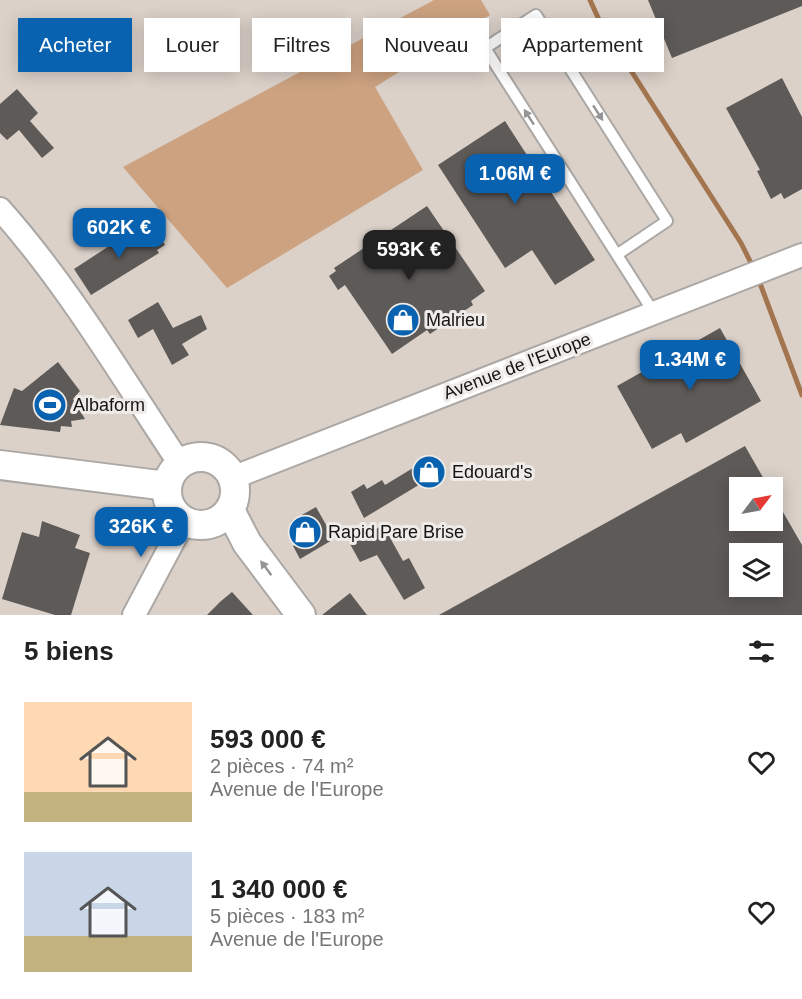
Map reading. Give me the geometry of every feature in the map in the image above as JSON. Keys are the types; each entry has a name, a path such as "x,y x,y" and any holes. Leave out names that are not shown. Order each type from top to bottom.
{"street":[{"path":"0,209 21,232 61,288 174,475"},
{"name":"Avenue de l'Europe","path":"232,478 802,255"},
{"path":"210,458 227,469 232,478 235,494 230,510 223,518 204,526 184,521 170,506 174,475 189,459 210,458"},
{"path":"0,465 174,475"},
{"path":"230,510 247,543 301,615"},
{"path":"134,615 184,521"}],"lane":[{"path":"618,254 667,221 536,15 485,48 654,313"}],"shaded area":[{"path":"0,0 802,0 802,615 0,615"},
{"path":"434,0 481,0 490,15 485,18 400,18"},
{"path":"363,38 363,72 399,72 375,87 423,170 227,288 123,167 300,72 351,72 351,45"}],"building":[{"path":"648,0 802,0 802,6 672,58 664,39 664,18 655,18"},
{"path":"782,78 802,117 802,189 784,199 781,193 771,199 757,171 760,170 726,108"},
{"path":"17,89 38,113 30,121 54,148 42,158 19,130 7,140 0,133 0,104"},
{"path":"505,121 595,260 555,285 532,250 505,268 438,165"},
{"path":"427,206 485,291 471,301 473,305 430,334 427,330 392,354 345,285 338,290 329,276 336,271 334,268"},
{"path":"153,225 165,245 157,250 159,253 91,295 74,269 126,235 129,240"},
{"path":"158,302 173,328 201,315 207,329 182,344 189,355 172,365 153,329 138,338 128,320"},
{"path":"720,328 761,401 686,443 681,433 652,449 617,386"},
{"path":"58,362 80,391 73,399 85,419 71,421 72,427 61,426 60,432 0,425 14,388 22,391"},
{"path":"745,446 763,477 729,477 729,531 783,531 783,512 802,545 802,615 439,615"},
{"path":"413,468 422,483 364,518 351,492 364,484 367,489 382,480 385,485"},
{"path":"316,507 334,539 300,559 293,546 302,540 291,521"},
{"path":"42,521 80,535 75,548 90,553 71,615 55,615 2,599 22,532 39,537"},
{"path":"383,525 403,561 409,558 425,588 404,600 377,555 360,562 350,544"},
{"path":"232,592 253,615 207,615 221,601"},
{"path":"350,593 367,615 322,615"}],"waterway":[{"path":"590,0 600,22 741,243 753,267"},
{"path":"758,278 802,395"}],"place":[{"name":"Malrieu","path":"403,320"},
{"name":"Albaform","path":"50,405"},
{"name":"Edouard's","path":"429,472"},
{"name":"Rapid Pare Brise","path":"305,532"}]}
